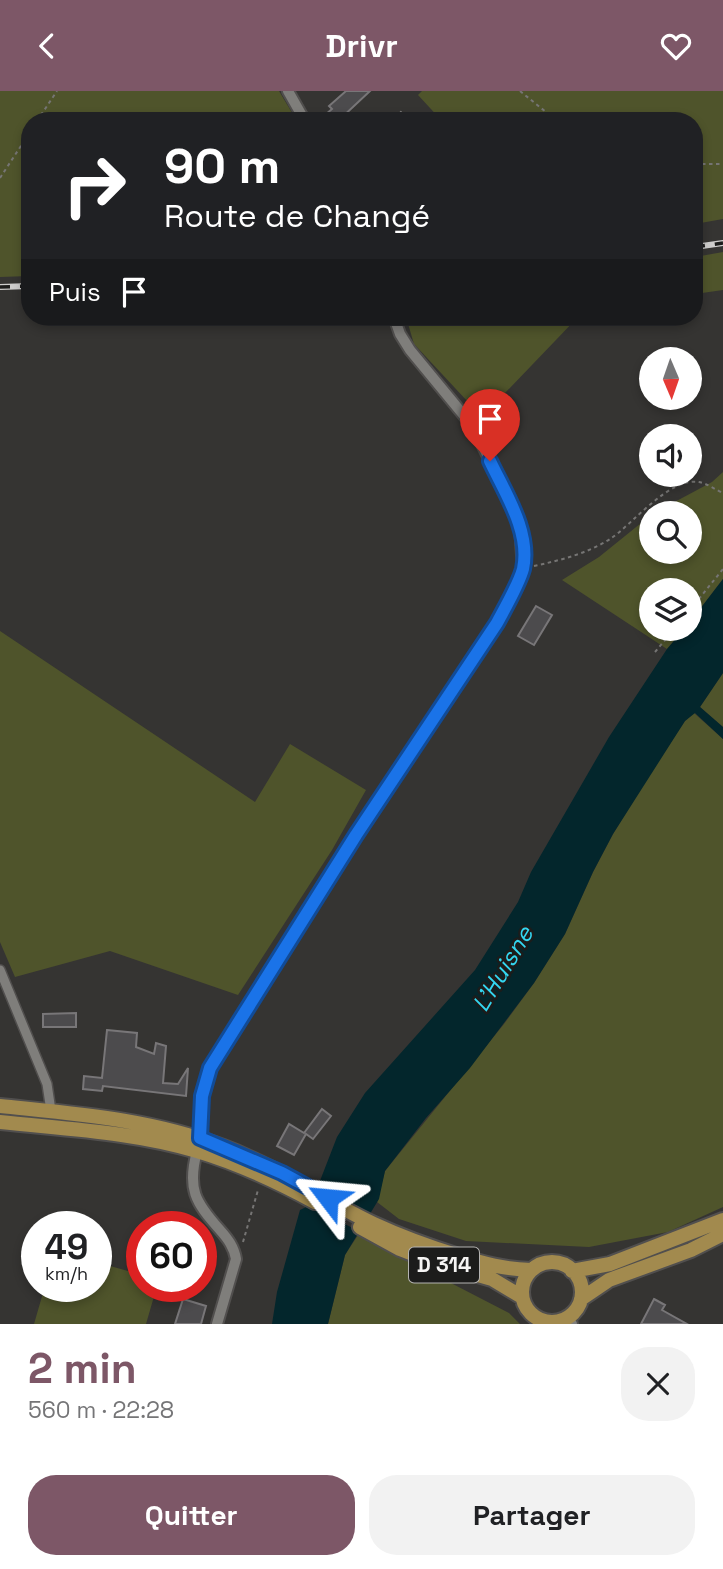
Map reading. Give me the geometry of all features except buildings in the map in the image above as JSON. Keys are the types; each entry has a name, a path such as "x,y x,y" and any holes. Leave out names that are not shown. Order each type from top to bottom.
{"main road":[{"name":"D 314","path":"0,1106 132,1120 176,1130 264,1178 304,1190"},
{"name":"D 314","path":"0,1122 226,1147 370,1227 400,1249 492,1279 522,1297"},
{"path":"572,1271 610,1264 649,1251 723,1220"},
{"name":"D 314","path":"370,1227 504,1269 531,1270"},
{"path":"581,1299 580,1282 572,1271 558,1263 549,1262 531,1270 522,1287 525,1306 538,1319 548,1322 569,1321 581,1299 609,1280 691,1250 723,1234"}],"street":[{"path":"288,91 300,112"},
{"path":"217,1324 236,1259 234,1249 205,1213 193,1192 192,1182 202,1096 210,1068 356,835 497,623 523,569 520,527 479,438 466,418 410,350 397,326"},
{"path":"0,970 47,1084 51,1111"}],"path":[{"path":"43,112 57,91"},
{"path":"520,91 546,112"},
{"path":"0,178 21,146"},
{"path":"703,164 723,164"},
{"path":"523,569 585,553 612,538 645,507 676,487 698,481 723,493"},
{"path":"702,595 723,569"},
{"path":"655,652 664,641"},
{"path":"236,1259 264,1178"}],"green space":[{"path":"0,91 279,91 292,112 21,112 21,276 0,277"},
{"path":"422,91 723,91 723,219 703,223 703,112 434,112 418,95"},
{"path":"723,252 723,290 703,293 703,256"},
{"path":"409,326 569,326 482,417 414,344"},
{"path":"723,472 723,579 702,606 702,578 639,578 639,631 562,580 599,557 639,525 639,564 702,564 702,501 676,501 712,482"},
{"path":"0,631 255,802 290,744 366,790 332,850 238,995 110,951 15,977 0,942"},
{"path":"655,641 674,641 667,649"},
{"path":"723,673 723,727 700,707"},
{"path":"694,713 723,739 723,1207 668,1232 589,1247 466,1241 399,1219 377,1202 385,1171 534,983 565,934 613,834 685,721"},
{"path":"358,1235 509,1313 520,1324 328,1324 345,1255"},
{"path":"112,1267 126,1270 126,1302 152,1302 146,1324 34,1324 40,1302 112,1302"}],"water":[{"name":"L'Huisne","path":"723,579 723,673 700,707 723,727 723,739 695,713 685,721 613,834 565,934 534,983 470,1068 426,1118 385,1171 379,1199 345,1255 328,1324 272,1324 277,1292 300,1210 306,1207 318,1186 337,1137 365,1093 475,970 518,902 531,872 609,737 667,649 674,641 702,641 702,606"}],"pier":[{"path":"317,1185 370,1213 360,1232 307,1204"}],"railway":[{"path":"703,246 723,243"},
{"path":"0,287 21,286"}],"route":[{"path":"328,1198 282,1173 200,1138 202,1096 210,1068 356,835 497,623 523,569 520,527 490,461"}]}
